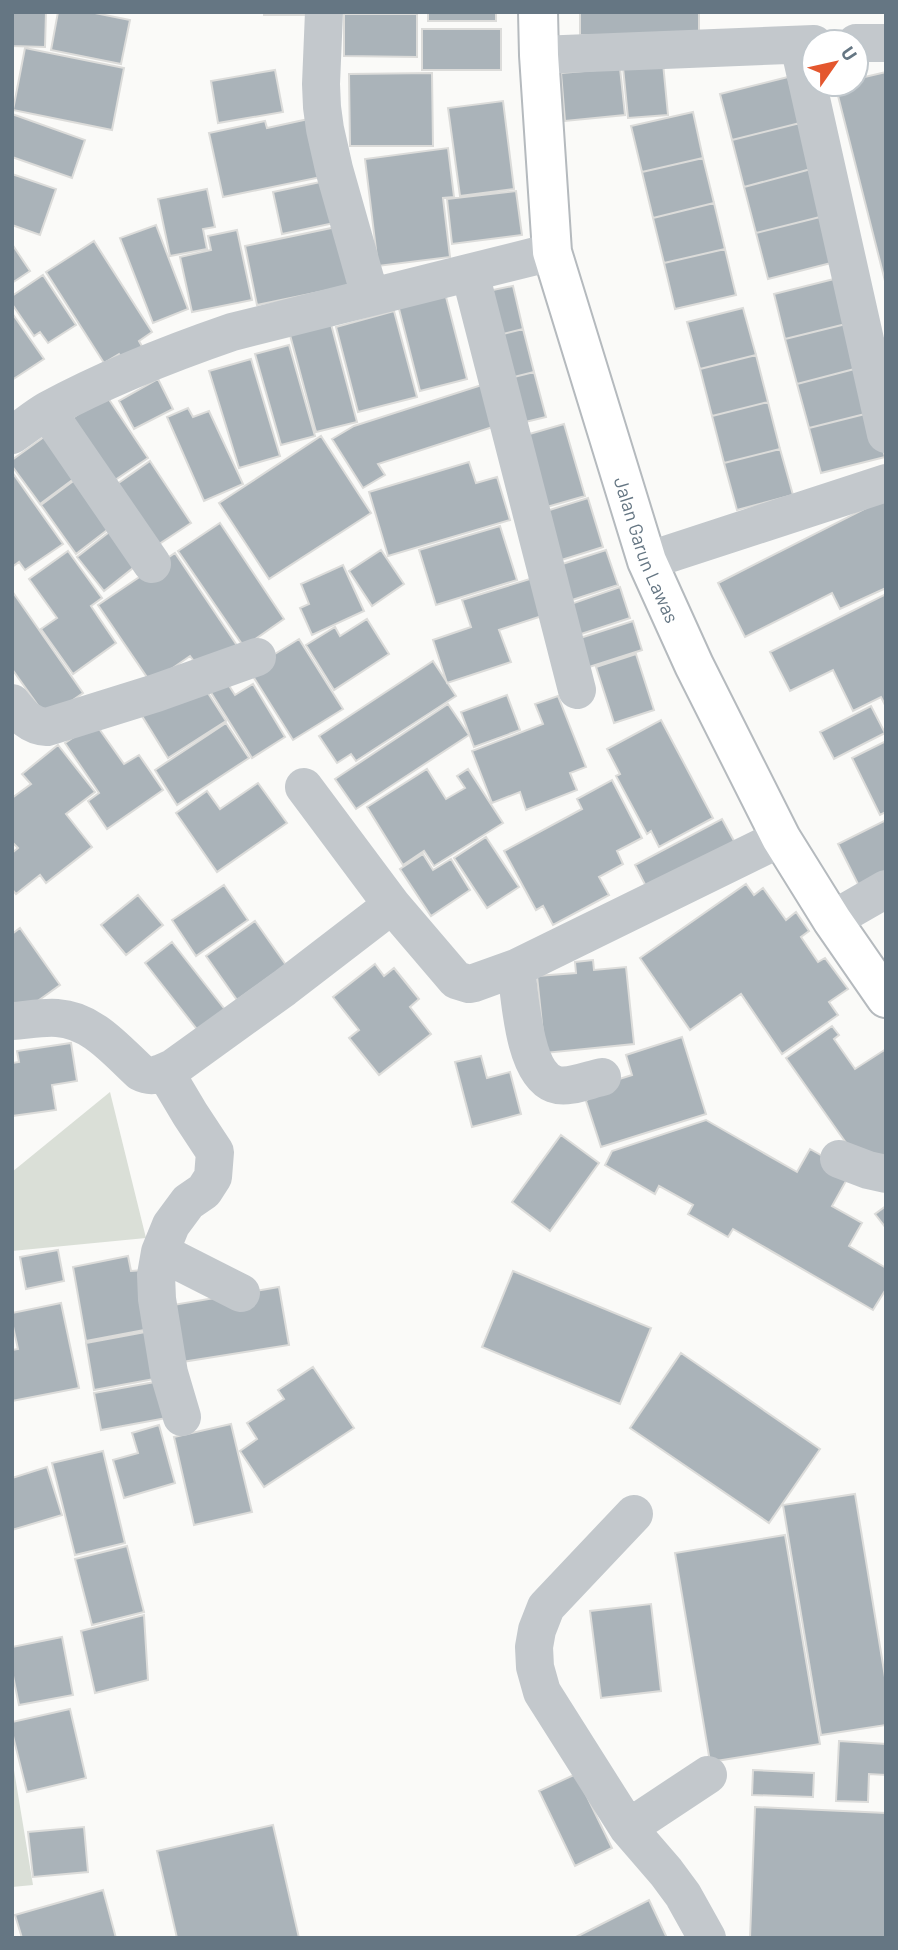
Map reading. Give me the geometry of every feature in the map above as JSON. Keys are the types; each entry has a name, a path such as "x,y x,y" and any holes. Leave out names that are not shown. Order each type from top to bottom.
{"main road":[{"name":"Jalan Garun Lawas","path":"538,12 552,252 648,561 694,665 781,838 832,920 881,981"}],"street":[{"path":"324,12 321,107 334,169 370,296"},
{"path":"539,55 800,44"},
{"path":"818,98 886,434"},
{"path":"12,435 47,411 122,375 199,343 370,296 552,252"},
{"path":"470,273 577,690"},
{"path":"47,411 152,564"},
{"path":"648,561 886,483"},
{"path":"12,703 30,723 47,727 144,697 257,657"},
{"path":"304,787 392,905 456,980 468,984 516,968 781,838"},
{"path":"832,920 886,889"},
{"path":"12,1021 58,1018 72,1021 94,1031 140,1072 152,1076 173,1068 392,905"},
{"path":"516,968 526,1032 537,1068 548,1080 559,1085 602,1077"},
{"path":"165,1072 215,1152 216,1164 213,1177 204,1191 188,1202 171,1225 160,1252 156,1275 169,1373 182,1417"},
{"path":"839,1159 886,1174"},
{"path":"160,1252 241,1293"},
{"path":"634,1514 547,1607 537,1630 535,1667 542,1692 628,1828 683,1895 707,1938"},
{"path":"628,1828 708,1775"}],"shaded area":[{"path":"110,1092 146,1238 12,1251 12,1172"},
{"path":"12,1758 33,1885 12,1887"}],"building":[{"path":"12,12 46,12 45,47 12,46"},
{"path":"58,12 90,12 130,20 121,64 51,50"},
{"path":"264,12 304,12 304,15 264,15"},
{"path":"428,12 496,12 496,21 428,21"},
{"path":"580,12 699,12 699,36 580,35"},
{"path":"344,14 417,14 417,57 344,56"},
{"path":"422,29 501,29 501,70 422,70"},
{"path":"25,48 124,68 112,130 13,110"},
{"path":"663,63 668,115 628,118 623,67"},
{"path":"620,68 625,115 565,121 561,73"},
{"path":"275,70 283,112 218,123 211,81"},
{"path":"886,72 886,285 839,98 870,98 870,76"},
{"path":"432,73 433,146 350,146 349,74"},
{"path":"788,77 800,123 732,140 720,94"},
{"path":"503,101 514,189 460,196 448,108"},
{"path":"693,112 703,158 642,172 631,126"},
{"path":"12,114 85,140 72,178 12,157"},
{"path":"313,118 326,176 223,197 209,133 265,121 267,128"},
{"path":"800,123 811,169 744,187 732,140"},
{"path":"448,148 454,197 443,198 450,257 378,266 365,159"},
{"path":"703,158 714,203 653,218 642,172"},
{"path":"811,169 824,216 756,233 744,187"},
{"path":"12,174 56,189 40,235 12,225"},
{"path":"330,180 339,222 282,234 273,192"},
{"path":"207,189 215,227 203,229 207,249 170,256 158,199"},
{"path":"516,191 522,235 452,244 447,199"},
{"path":"714,203 725,249 664,263 653,218"},
{"path":"824,216 835,262 768,279 756,233"},
{"path":"156,225 188,309 153,323 120,238"},
{"path":"341,226 353,285 257,305 245,246"},
{"path":"237,230 252,300 192,312 180,257 211,250 208,236"},
{"path":"94,241 152,332 139,341 147,355 128,368 119,354 104,363 46,272"},
{"path":"12,244 30,271 12,283"},
{"path":"725,249 736,295 675,309 664,263"},
{"path":"43,275 76,325 48,343 40,332 34,336 12,304 12,296"},
{"path":"838,278 850,323 785,339 774,294"},
{"path":"513,286 523,329 495,336 483,292"},
{"path":"445,293 467,379 420,391 398,305"},
{"path":"743,308 756,355 700,369 687,322"},
{"path":"394,311 417,397 358,412 336,327"},
{"path":"12,313 44,359 12,380"},
{"path":"850,323 862,367 797,384 785,339"},
{"path":"331,324 357,422 316,432 290,335"},
{"path":"523,329 534,372 506,379 495,336"},
{"path":"289,345 315,436 281,445 255,354"},
{"path":"756,355 768,402 712,416 700,369"},
{"path":"251,359 280,456 239,468 209,371"},
{"path":"862,367 873,412 809,428 797,384"},
{"path":"534,372 546,417 517,424 506,379"},
{"path":"158,379 173,409 134,429 119,401"},
{"path":"491,382 505,423 378,464 385,475 363,488 332,439 354,426"},
{"path":"106,395 148,458 106,486 64,424"},
{"path":"768,402 780,449 724,463 712,416"},
{"path":"188,408 193,417 209,411 243,484 204,501 167,417"},
{"path":"873,412 885,457 821,473 809,428"},
{"path":"564,424 585,496 540,509 519,437"},
{"path":"48,434 79,475 40,504 12,466 12,460"},
{"path":"321,436 371,513 269,579 219,503"},
{"path":"780,449 793,495 737,510 724,463"},
{"path":"150,461 191,523 150,550 110,489"},
{"path":"469,462 476,483 497,477 510,520 388,556 369,492"},
{"path":"12,472 63,544 25,570 19,562 12,567"},
{"path":"80,476 115,524 76,554 41,505"},
{"path":"588,498 603,547 555,562 540,513"},
{"path":"886,498 886,588 840,609 832,593 745,637 718,583"},
{"path":"220,523 284,619 244,647 178,551"},
{"path":"117,526 143,560 104,591 77,557"},
{"path":"500,526 517,580 436,605 419,550"},
{"path":"381,550 404,584 372,606 349,571"},
{"path":"606,550 618,585 566,602 553,567"},
{"path":"68,551 102,598 91,606 116,643 73,674 41,629 57,618 29,579"},
{"path":"175,553 238,647 202,672 190,656 151,683 98,605"},
{"path":"343,565 364,611 312,635 300,608 309,604 301,584"},
{"path":"533,578 545,615 499,630 511,662 447,683 433,640 471,627 462,600"},
{"path":"620,587 630,618 575,636 565,606"},
{"path":"12,591 83,693 47,718 12,669"},
{"path":"886,594 886,707 881,697 853,711 833,670 790,691 770,652"},
{"path":"367,619 389,654 334,690 306,645 335,627 340,636"},
{"path":"633,621 642,650 586,668 577,639"},
{"path":"299,639 343,709 293,740 249,670"},
{"path":"636,654 654,710 614,723 596,667"},
{"path":"433,661 456,696 356,761 351,754 337,763 319,736"},
{"path":"221,673 235,695 253,684 285,737 252,758 205,683"},
{"path":"199,679 226,721 168,758 142,716"},
{"path":"507,695 520,730 474,747 461,712"},
{"path":"558,696 586,767 570,773 577,790 526,810 520,792 492,803 472,751 543,724 535,704"},
{"path":"448,704 469,735 356,809 335,779"},
{"path":"871,706 885,733 834,759 820,732"},
{"path":"661,720 713,818 659,847 651,831 647,834 616,776 620,774 607,749"},
{"path":"95,723 124,764 139,755 163,790 107,829 88,801 99,793 65,743"},
{"path":"226,723 249,758 177,805 155,770"},
{"path":"886,741 886,812 880,815 852,758"},
{"path":"58,745 95,792 66,814 92,847 46,883 40,875 16,894 12,889 12,853 18,848 12,844 12,798 31,784 22,774"},
{"path":"427,769 446,799 465,788 457,776 468,769 503,823 434,866 424,851 403,865 367,807"},
{"path":"612,780 642,838 617,851 623,864 599,877 609,895 553,925 543,906 536,910 504,851 582,809 577,799"},
{"path":"258,783 287,823 217,872 176,813 207,791 220,809"},
{"path":"722,819 739,850 651,896 635,865"},
{"path":"886,820 886,880 862,892 838,844"},
{"path":"486,837 519,887 487,908 454,858"},
{"path":"423,854 433,870 451,859 470,890 431,916 400,869"},
{"path":"746,884 754,895 763,888 786,920 796,912 809,931 801,937 818,962 825,958 848,989 829,1002 838,1015 782,1054 741,994 690,1030 640,958"},
{"path":"224,885 248,920 196,956 172,920"},
{"path":"138,895 163,925 126,955 101,925"},
{"path":"255,921 286,965 237,1000 206,956"},
{"path":"20,928 60,985 12,1018 12,934"},
{"path":"172,942 230,1016 203,1037 145,963"},
{"path":"593,960 594,970 626,967 634,1044 545,1053 537,976 576,973 575,962"},
{"path":"375,964 384,976 394,968 419,999 410,1007 431,1034 379,1075 349,1038 359,1030 333,997"},
{"path":"832,1026 839,1035 834,1039 855,1069 886,1049 886,1157 849,1147 786,1058"},
{"path":"682,1037 706,1114 601,1147 586,1101 600,1085 632,1075 626,1055"},
{"path":"71,1043 77,1081 52,1085 56,1110 12,1116 12,1063 19,1062 17,1051"},
{"path":"481,1056 487,1078 510,1072 521,1114 472,1127 455,1062"},
{"path":"706,1120 797,1172 810,1149 851,1172 832,1206 862,1223 849,1246 886,1268 886,1289 873,1310 733,1229 728,1237 688,1214 693,1205 659,1186 655,1194 605,1165 612,1151"},
{"path":"561,1135 599,1163 550,1231 512,1202"},
{"path":"886,1206 886,1228 875,1214"},
{"path":"58,1250 64,1281 26,1289 20,1257"},
{"path":"128,1256 131,1271 144,1270 155,1328 86,1341 73,1267"},
{"path":"513,1271 651,1328 620,1404 482,1347"},
{"path":"279,1287 289,1345 182,1362 173,1305"},
{"path":"61,1303 79,1388 12,1401 12,1350 18,1349 12,1313"},
{"path":"156,1330 165,1377 94,1390 86,1343"},
{"path":"681,1353 820,1449 769,1523 630,1428"},
{"path":"313,1367 354,1428 264,1487 240,1451 257,1439 247,1423 284,1399 278,1390"},
{"path":"166,1380 172,1417 101,1430 94,1393"},
{"path":"231,1424 252,1512 194,1525 174,1437"},
{"path":"159,1425 175,1483 124,1498 113,1460 138,1453 132,1433"},
{"path":"103,1451 125,1543 75,1555 52,1463"},
{"path":"47,1467 62,1515 12,1530 12,1478"},
{"path":"855,1494 886,1683 886,1725 821,1735 783,1505"},
{"path":"785,1535 820,1744 710,1762 675,1553"},
{"path":"127,1546 144,1612 92,1625 75,1559"},
{"path":"651,1604 661,1691 601,1698 590,1611"},
{"path":"144,1615 148,1680 95,1693 81,1631"},
{"path":"62,1637 73,1695 19,1705 12,1671 12,1647"},
{"path":"70,1709 86,1778 27,1792 12,1722"},
{"path":"839,1741 886,1744 886,1775 869,1774 868,1802 836,1801"},
{"path":"753,1770 814,1773 813,1797 752,1795"},
{"path":"576,1774 612,1848 575,1866 539,1791"},
{"path":"755,1807 886,1813 886,1938 750,1938"},
{"path":"273,1825 299,1938 177,1938 157,1851"},
{"path":"84,1827 88,1872 33,1877 28,1832"},
{"path":"103,1890 116,1938 22,1938 15,1915"},
{"path":"649,1900 667,1938 574,1938"}]}
